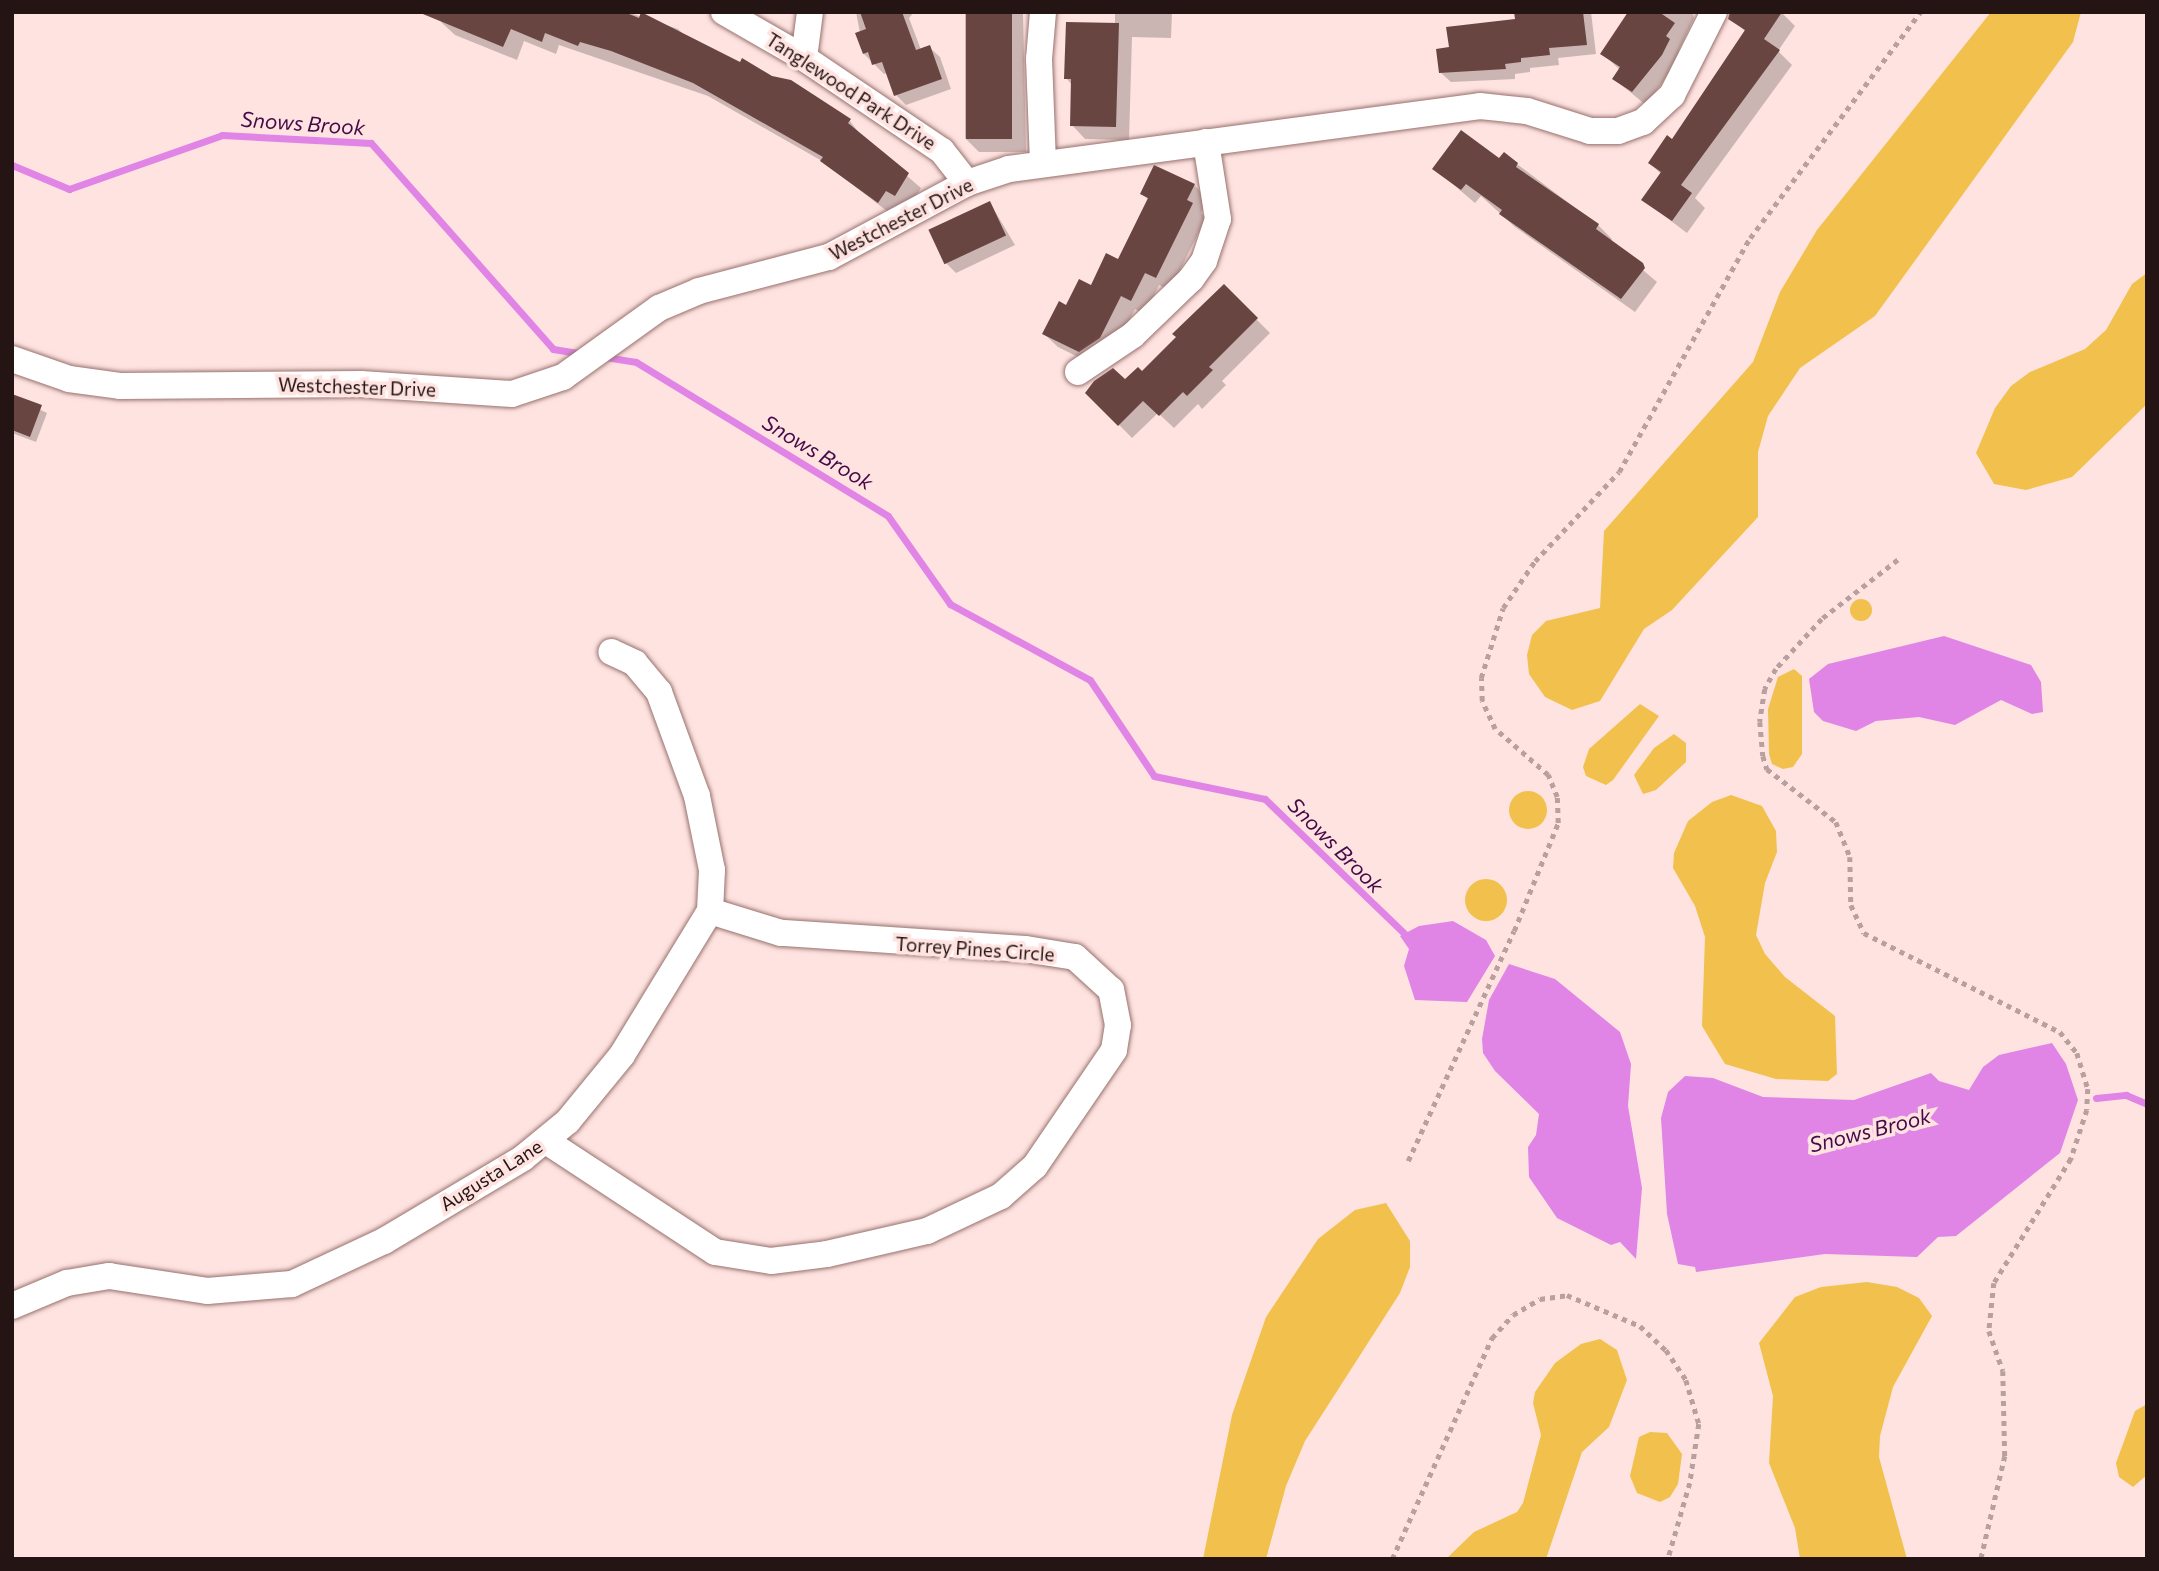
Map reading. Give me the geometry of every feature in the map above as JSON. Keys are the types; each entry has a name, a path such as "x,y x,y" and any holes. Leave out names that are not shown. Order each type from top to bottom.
{"street":[{"name":"Tanglewood Park Drive","path":"724,12 804,58 942,150 967,183"},
{"path":"804,58 810,12"},
{"path":"1043,12 1040,59 1043,163"},
{"name":"Westchester Drive","path":"12,359 69,379 120,386 361,384 488,395 547,385 659,308 699,292 829,257 967,183 1043,163 1480,106 1527,111 1590,131 1618,131 1643,122 1672,95 1714,12"},
{"path":"1078,372 1133,335 1191,279 1204,261 1218,219 1206,142"},
{"name":"Augusta Lane","path":"12,1306 67,1283 109,1276 207,1291 292,1284 384,1241 546,1141 622,1055 710,911 712,870 697,796 659,692 635,663 611,652"},
{"name":"Torrey Pines Circle","path":"546,1141 715,1252 771,1261 827,1254 927,1231 1001,1196 1035,1166 1114,1050 1118,1025 1111,990 1101,976 1076,957 1025,949 794,935 710,911"}],"path":[{"path":"1408,1161 1514,932 1558,823 1557,797 1548,775 1495,729 1482,701 1481,678 1503,608 1535,561 1619,472 1750,237 1920,12"},
{"path":"1898,560 1822,619 1776,669 1765,689 1762,711 1763,756 1767,769 1836,822 1850,857 1851,905 1864,933 2060,1032 2077,1053 2088,1088 2087,1111 2071,1159 2030,1231 1994,1283 1989,1331 2003,1371 2006,1456 1981,1559"},
{"path":"1392,1559 1492,1338 1513,1315 1540,1299 1567,1295 1640,1326 1666,1350 1686,1380 1699,1424 1690,1483 1668,1559"}],"shaded area":[{"path":"1991,12 2081,12 2073,42 1875,316 1800,368 1768,416 1758,452 1758,517 1672,610 1644,629 1600,701 1572,710 1545,697 1529,674 1527,655 1532,635 1546,621 1600,608 1604,531 1753,362 1780,292 1817,230"},
{"path":"2147,273 2147,404 2072,477 2026,490 1994,484 1976,453 1995,408 2011,386 2030,372 2085,349 2106,330 2132,284"},
{"path":"1861,599 1869,602 1872,610 1869,618 1861,621 1853,618 1850,610 1853,602"},
{"path":"1794,669 1802,676 1802,754 1793,767 1783,769 1772,764 1769,754 1768,709 1778,677"},
{"path":"1640,704 1659,716 1613,780 1606,785 1586,776 1583,767 1589,749"},
{"path":"1674,734 1686,743 1686,762 1656,790 1643,794 1634,775 1654,748"},
{"path":"1528,791 1541,797 1547,810 1541,823 1528,829 1515,823 1509,810 1515,797"},
{"path":"1731,795 1762,806 1776,831 1777,852 1765,883 1756,935 1765,954 1785,977 1835,1016 1837,1074 1828,1081 1776,1079 1725,1064 1702,1026 1705,937 1695,906 1673,868 1674,853 1688,821 1712,802"},
{"path":"1486,879 1501,885 1507,900 1501,915 1486,921 1471,915 1465,900 1471,885"},
{"path":"1386,1203 1410,1241 1410,1267 1400,1293 1305,1441 1286,1486 1266,1559 1203,1559 1232,1415 1266,1317 1318,1239 1355,1210"},
{"path":"1867,1282 1897,1287 1919,1298 1932,1316 1893,1387 1880,1436 1879,1457 1907,1559 1800,1559 1795,1528 1769,1463 1773,1396 1759,1343 1795,1297 1821,1287"},
{"path":"1600,1339 1617,1350 1627,1380 1609,1427 1582,1452 1546,1559 1446,1559 1474,1532 1517,1512 1523,1503 1541,1435 1533,1403 1535,1392 1555,1363 1581,1344"},
{"path":"2147,1404 2147,1475 2133,1487 2119,1477 2116,1463 2135,1411"},
{"path":"1650,1432 1667,1433 1682,1454 1678,1484 1670,1497 1660,1502 1637,1493 1630,1476 1639,1437"}],"water":[{"path":"1944,636 2031,665 2041,682 2043,712 2032,714 2001,700 1955,725 1919,717 1876,721 1856,731 1823,721 1814,712 1809,679 1828,664"},
{"path":"1453,921 1486,940 1495,956 1467,1002 1415,1000 1404,966 1409,949 1400,936 1419,926"},
{"path":"1509,964 1555,979 1620,1032 1631,1064 1628,1106 1642,1188 1636,1259 1620,1242 1611,1245 1557,1218 1529,1177 1528,1147 1536,1135 1539,1114 1495,1071 1483,1053 1482,1039 1489,1000"},
{"path":"2052,1043 2066,1064 2078,1100 2060,1153 1956,1236 1938,1237 1917,1257 1825,1254 1696,1272 1695,1267 1678,1264 1667,1214 1661,1118 1668,1092 1685,1076 1713,1078 1763,1097 1854,1100 1931,1073 1939,1081 1969,1090 1983,1067 1999,1055"}],"building":[{"path":"418,12 624,12 639,18 641,12 740,62 742,58 772,76 791,80 851,119 848,123 909,173 895,196 886,191 878,203 820,161 823,157 693,83 611,51 580,42 578,46 545,33 542,42 511,29 503,47"},
{"path":"860,12 902,12 916,50 930,45 942,79 894,96 882,62 872,65 868,52 863,54 855,33 866,29"},
{"path":"966,12 1012,12 1012,139 966,139"},
{"path":"1514,12 1583,12 1587,45 1549,48 1550,55 1521,58 1521,62 1505,64 1506,69 1439,73 1436,49 1449,47 1446,27 1515,19"},
{"path":"1628,12 1659,12 1675,23 1666,36 1670,39 1662,55 1632,92 1612,79 1620,67 1600,54"},
{"path":"1730,12 1782,12 1764,39 1780,50 1681,185 1692,193 1672,221 1641,200 1661,172 1648,163 1667,135 1672,139 1745,30 1728,19"},
{"path":"1066,22 1119,23 1116,127 1070,126 1071,79 1064,79"},
{"path":"1461,130 1499,158 1504,152 1518,163 1516,167 1599,224 1596,229 1643,263 1645,268 1621,299 1499,214 1502,210 1466,184 1461,190 1432,169"},
{"path":"1154,165 1195,184 1187,200 1193,203 1156,278 1145,273 1131,301 1121,296 1100,338 1079,352 1042,334 1059,301 1066,305 1079,279 1091,285 1106,253 1118,259 1148,198 1140,194"},
{"path":"990,201 1006,235 944,264 928,230"},
{"path":"1224,284 1258,318 1209,367 1213,370 1187,396 1183,392 1159,416 1143,401 1118,426 1085,393 1094,381 1113,368 1125,379 1138,367 1142,371 1176,337 1172,334"},
{"path":"12,394 42,405 30,437 12,430"}],"waterway":[{"name":"Snows Brook","path":"12,165 69,189 222,135 371,143 553,349 583,354"},
{"name":"Snows Brook","path":"605,357 636,362 888,516 950,604 1090,680 1154,776 1265,799 1410,939"},
{"name":"Snows Brook","path":"2096,1098 2126,1095 2147,1104"}]}
